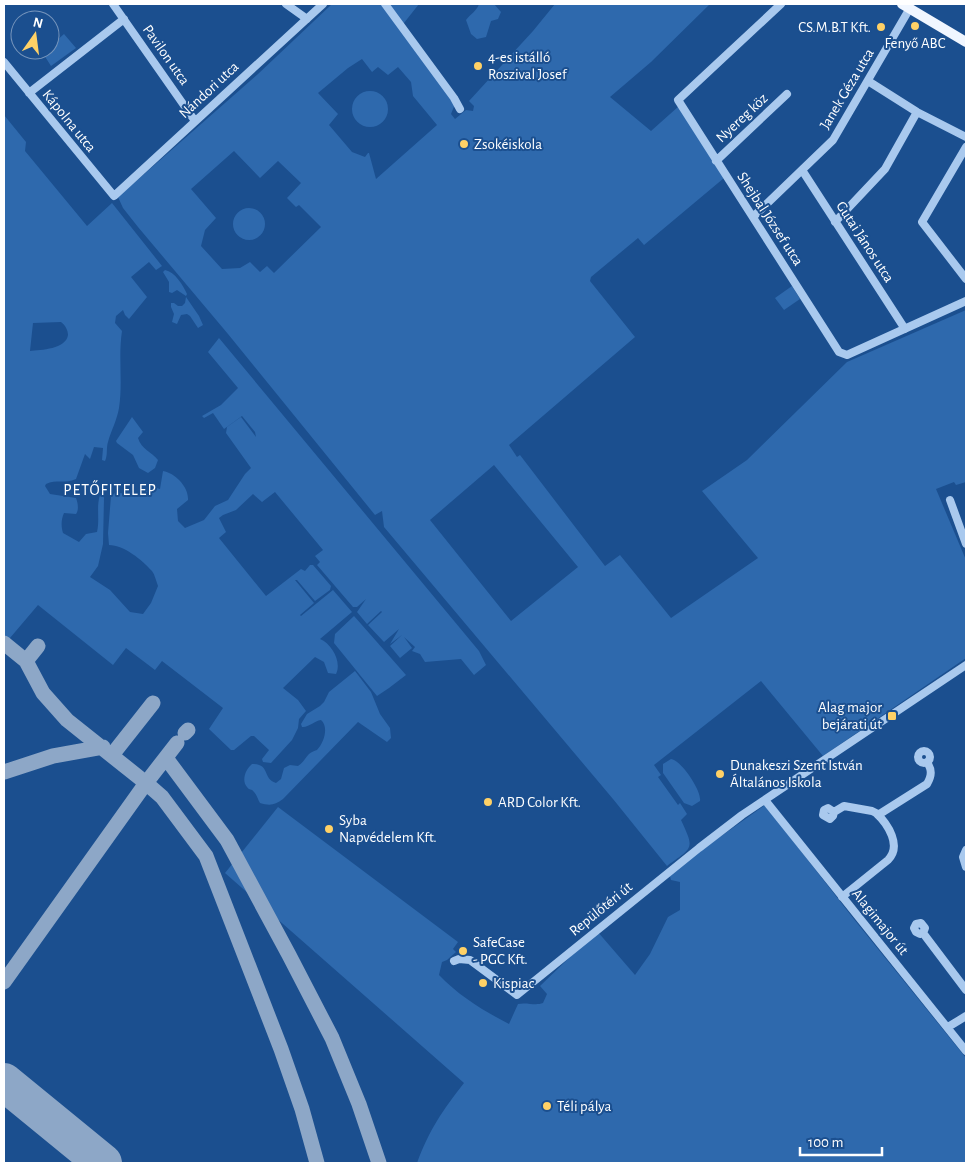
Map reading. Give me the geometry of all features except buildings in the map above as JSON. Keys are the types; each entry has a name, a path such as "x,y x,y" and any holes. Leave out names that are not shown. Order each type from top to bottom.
{"main road":[{"path":"906,6 966,42"}],"street":[{"name":"Pavilon utca","path":"115,4 196,121"},
{"path":"286,4 307,19"},
{"name":"Nándori utca","path":"114,196 323,4"},
{"path":"385,4 454,98 460,109"},
{"name":"Shejbal József utca","path":"781,4 678,100 840,352 847,355 906,329"},
{"name":"Janek Géza utca","path":"753,217 833,140 868,81 906,6"},
{"path":"29,93 124,19"},
{"name":"Kápolna utca","path":"4,62 114,196"},
{"path":"868,81 917,112 966,137"},
{"name":"Nyereg köz","path":"716,161 787,94"},
{"path":"834,222 885,169 917,112"},
{"path":"966,147 922,222 966,279"},
{"name":"Gutai János utca","path":"802,170 834,222 906,329"},
{"path":"906,329 966,302"},
{"path":"950,500 966,544"},
{"name":"Repülőtéri út","path":"454,961 459,959 470,960 517,995 699,848 776,792 966,665"},
{"path":"878,815 927,784 931,777 931,769 927,762"},
{"path":"772,811 772,799 776,792"},
{"path":"765,800 772,811"},
{"path":"834,812 844,806 872,811 878,815 894,840 894,851 888,860 842,897"},
{"name":"Alagimajor út","path":"772,811 966,1050"},
{"path":"966,850 963,858 966,867"},
{"path":"923,933 966,990"},
{"path":"948,1027 966,1016"}],"shaded area":[{"path":"332,4 419,4 400,28 455,104 451,114 455,119 466,110 473,111 474,106 469,101 555,4 710,4 651,62 610,97 651,131 679,106 724,178 644,245 638,238 591,277 590,281 635,337 509,445 517,457 520,455 605,566 620,555 671,618 758,558 702,491 747,460 847,362 966,310 966,482 956,485 954,482 936,489 966,560 966,658 823,756 761,681 654,765 661,775 658,777 678,805 680,803 687,814 681,820 690,843 689,847 687,851 667,866 384,527 382,511 375,515 123,208 118,197 258,74","holes":["362,59 372,72 378,67 388,75 398,67 411,82 413,96 437,125 376,179 369,153 365,157 352,152 329,125 338,114 318,93","234,151 260,178 278,161 301,183 287,198 296,207 299,205 321,227 274,273 267,266 260,272 250,262 240,268 222,269 201,246 205,230 216,218 191,189","494,465 578,567 511,621 430,520"]},
{"path":"479,4 494,4 501,12 498,19 491,21 486,37 477,39 471,34 466,20 477,9"},
{"path":"64,34 76,48 60,60 60,38"},
{"path":"47,60 59,60 51,66"},
{"path":"370,91 383,96 388,109 383,122 370,127 357,122 352,109 357,96"},
{"path":"4,115 26,142 25,151 87,226 112,203 162,266 156,270 149,262 131,277 147,297 129,319 123,310 116,316 115,323 122,331 120,398 118,412 107,444 105,461 102,460 103,448 94,447 90,459 85,454 76,479 50,483 45,486 50,494 76,498 78,506 76,514 64,513 62,525 63,533 79,542 86,534 97,532 99,500 100,495 103,495 103,544 98,566 90,577 110,590 130,612 143,614 151,603 158,586 153,573 143,562 127,550 109,545 111,496 115,493 137,494 150,486 160,489 163,471 168,472 180,481 188,495 188,500 177,509 178,521 185,528 204,520 215,506 228,500 251,468 226,433 227,427 241,417 256,437 255,432 242,416 224,429 213,413 204,418 202,416 221,405 238,388 208,352 219,338 479,651 486,665 474,675 461,659 425,662 420,654 412,651 415,647 404,637 412,648 400,658 390,646 402,635 390,644 399,629 384,642 368,625 382,612 367,624 357,612 366,599 357,607 353,607 317,565 320,562 315,556 323,550 275,492 262,502 253,494 236,510 219,518 226,532 219,538 266,596 301,569 305,571 310,565 313,565 331,586 330,590 315,601 295,580 314,603 301,616 333,590 352,612 320,639 335,654 338,664 336,674 328,673 324,662 315,657 283,688 298,700 306,711 299,719 298,728 292,740 271,763 263,762 262,759 269,750 254,736 251,736 234,750 231,750 209,729 223,708 162,661 155,670 126,648 113,665 38,605 4,645","holes":["61,322 67,329 68,335 63,343 52,348 30,351 33,323"]},
{"path":"249,208 255,209 260,213 264,218 264,230 260,235 255,239 249,240 243,239 238,235 234,230 233,224 234,218 238,213 243,209"},
{"path":"165,270 172,273 178,279 187,294 186,296 177,290 172,293 169,292 169,282 163,272"},
{"path":"792,286 800,299 784,310 775,298"},
{"path":"186,297 203,325 198,328 187,314 181,315 177,324 172,322 174,314 171,303 182,306 185,303"},
{"path":"132,417 143,432 138,438 139,442 158,460 155,468 148,473 139,468 133,455 116,441"},
{"path":"354,616 406,675 377,696 334,643 335,634"},
{"path":"355,671 371,692 380,714 390,728 391,738 387,742 358,722 283,799 272,804 260,803 255,793 245,784 244,778 248,769 252,764 262,766 269,778 276,783 281,779 284,768 290,765 298,766 310,753 317,750 325,735 323,723 321,720 304,727 301,724 307,714 324,702 329,692"},
{"path":"671,759 685,770 698,790 700,801 692,806 684,803 663,773 663,764"},
{"path":"765,805 966,1058 966,1163 417,1163 426,1140 437,1121 464,1083 225,873 278,807 458,942 453,949 456,952 442,962 439,975 472,1002 509,1024 518,1004 543,1003 547,994 540,986 597,931 635,975 650,954 668,917 680,910 680,882 671,880 669,873"}],"taxiway":[{"path":"4,643 26,661 43,693 67,720 162,797 206,856 281,1049 302,1109 317,1163"},
{"path":"26,661 38,646"},
{"path":"112,755 153,703"},
{"path":"185,733 188,730"},
{"path":"4,982 146,783 177,743"},
{"path":"4,772 53,756 103,747"},
{"path":"166,758 227,840 289,955 332,1038 359,1104 379,1163"}],"runway":[{"path":"4,1082 103,1163"}],"place":[{"name":"Fenyő ABC","path":"915,26"},
{"name":"CS.M.B.T Kft.","path":"881,27"},
{"name":"4-es istálló Roszival Josef","path":"478,66"},
{"name":"Zsokéiskola","path":"464,144"},
{"name":"Alag major bejárati út","path":"892,716"},
{"name":"Dunakeszi Szent István Általános Iskola","path":"720,774"},
{"name":"ARD Color Kft.","path":"488,802"},
{"name":"Syba Napvédelem Kft.","path":"329,829"},
{"name":"SafeCase - PGC Kft.","path":"463,951"},
{"name":"Kispiac","path":"483,983"},
{"name":"Téli pálya","path":"547,1106"}],"district":[{"name":"PETŐFITELEP","path":"110,490"}]}
